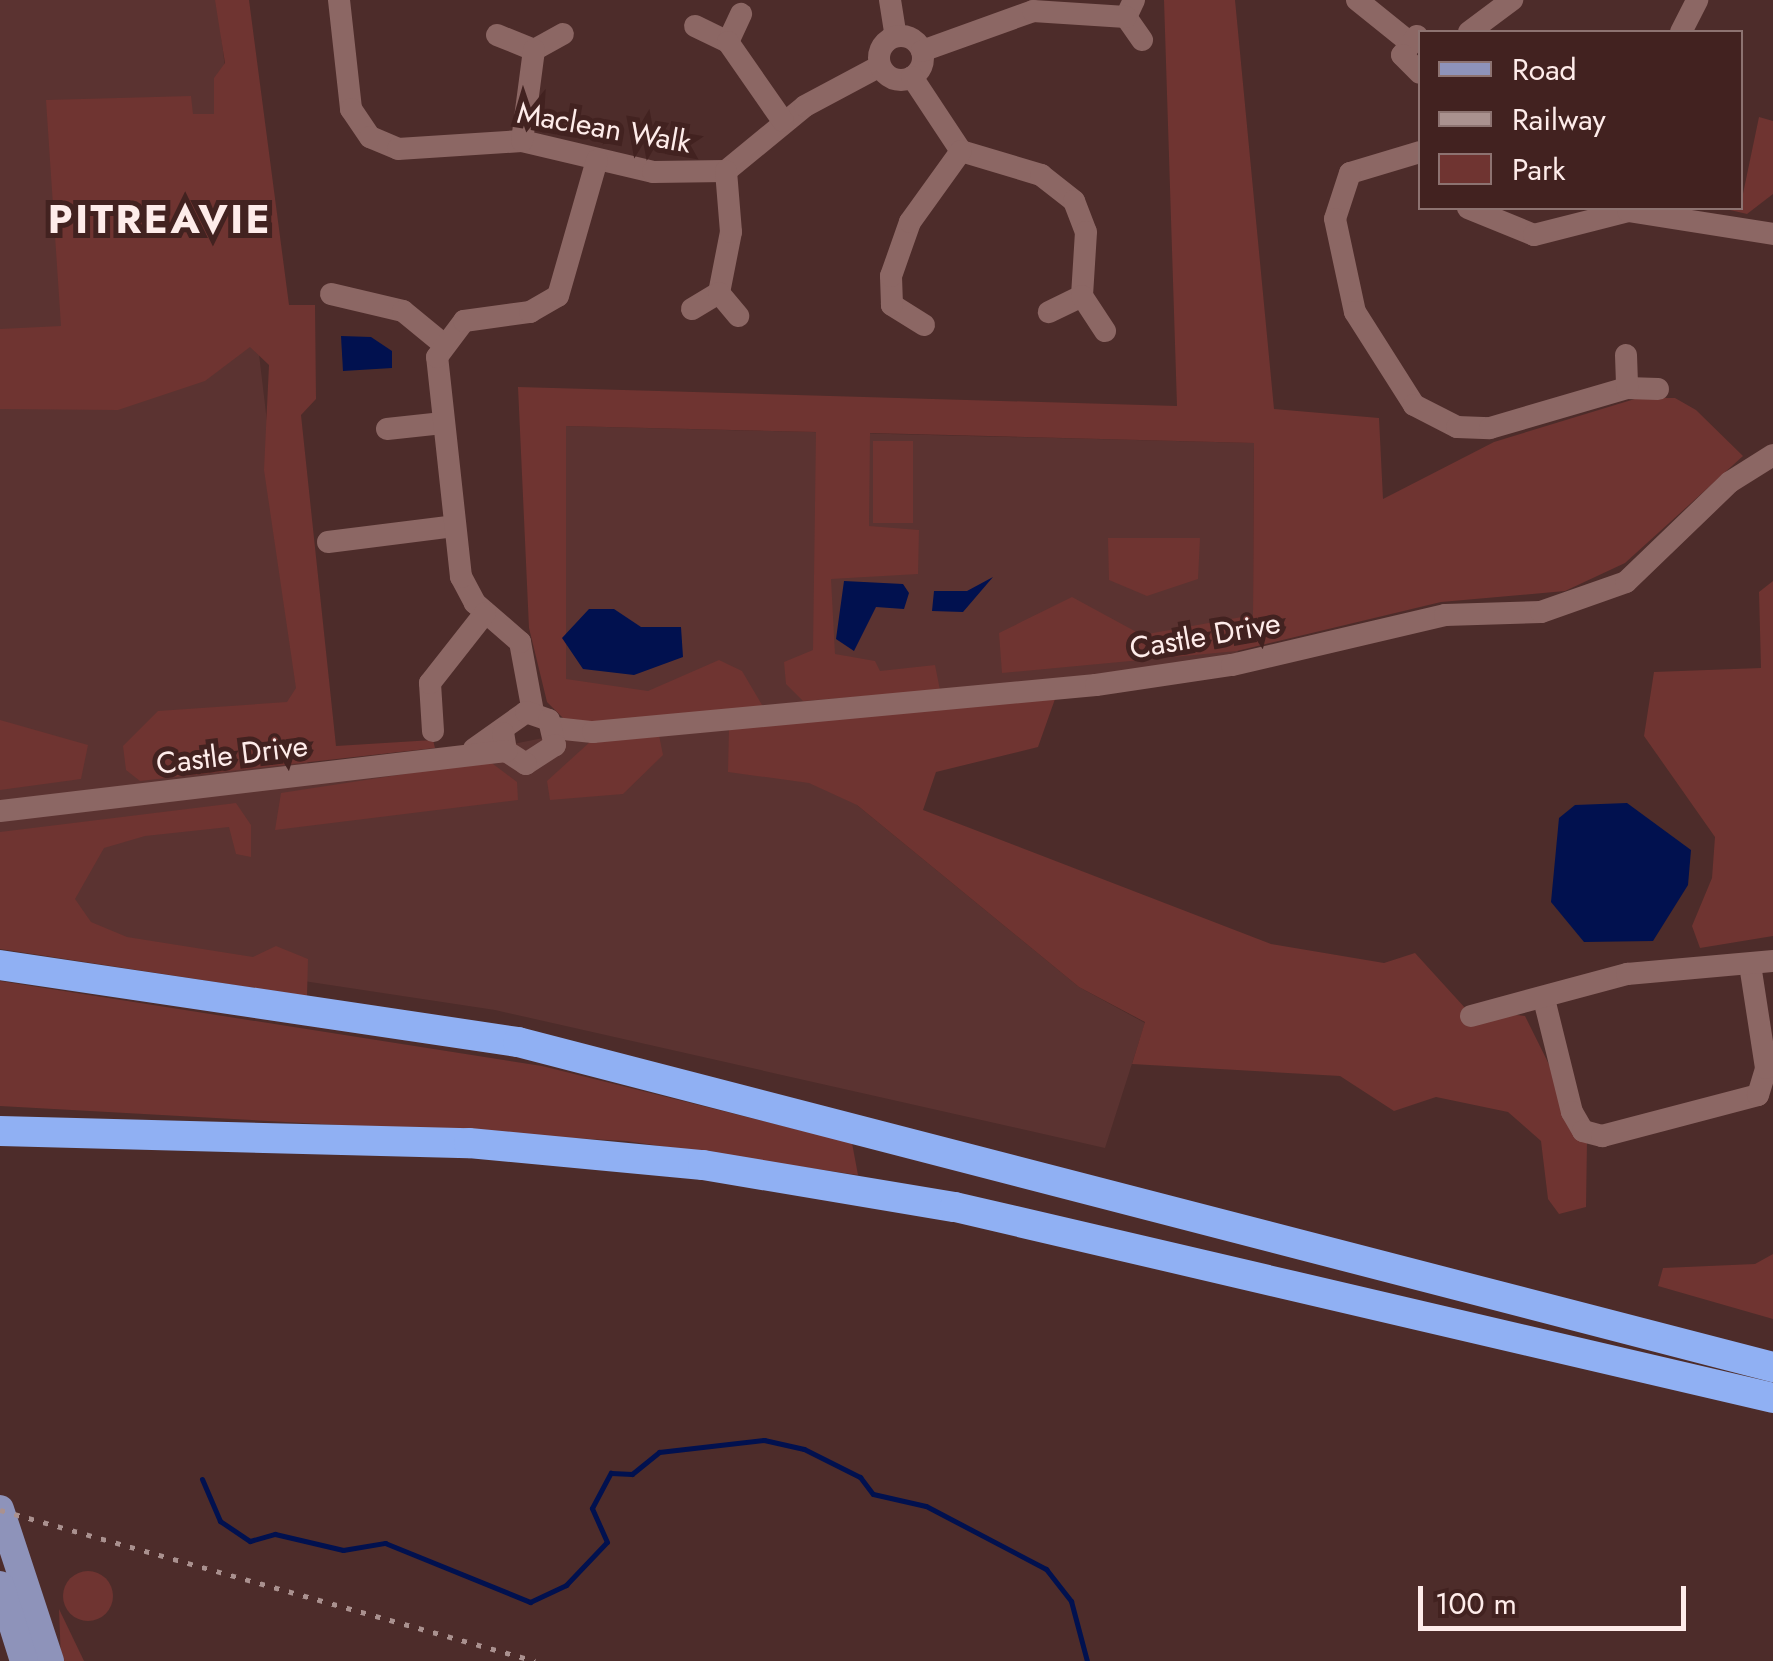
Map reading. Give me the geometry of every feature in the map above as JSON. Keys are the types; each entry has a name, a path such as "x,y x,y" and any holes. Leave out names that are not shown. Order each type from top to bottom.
{"highway":[{"path":"0,965 518,1042 1773,1366"},
{"path":"0,1131 470,1144 704,1165 974,1211 1773,1398"}],"main road":[{"path":"0,1509 50,1661"},
{"path":"0,1585 24,1661"}],"street":[{"name":"Maclean Walk","path":"339,0 351,109 370,137 411,150 522,141 674,174 726,171 756,154 784,121 880,66"},
{"path":"890,0 896,36"},
{"path":"1357,0 1414,38 1404,61 1418,71"},
{"path":"1472,30 1512,0"},
{"path":"1686,30 1698,0"},
{"path":"912,77 922,51 1033,11 1130,8 1142,40"},
{"path":"728,42 741,14"},
{"path":"695,26 728,42 784,121"},
{"path":"534,50 563,34"},
{"path":"497,35 534,50"},
{"path":"896,36 922,51"},
{"path":"896,36 882,47 880,66 890,78 912,77"},
{"path":"522,141 534,50"},
{"path":"912,77 961,151 1066,192 1086,232 1082,296 1105,332"},
{"path":"924,325 884,312 900,243 961,151"},
{"path":"1418,153 1350,173 1336,219 1354,312 1404,395 1439,421 1475,429 1627,388 1658,389"},
{"path":"505,742 526,712 528,684 520,642 485,613 464,588 442,423 442,343 474,316 530,312 558,296 597,160"},
{"path":"692,309 718,294 732,218 726,171"},
{"path":"1473,210 1534,236 1625,210"},
{"path":"1634,210 1773,234"},
{"path":"331,294 403,311 442,343"},
{"path":"718,294 738,316"},
{"path":"1049,312 1082,296"},
{"path":"1626,356 1627,388"},
{"path":"388,428 442,423"},
{"name":"Castle Drive","path":"0,810 254,786 505,742 532,764 555,736 1112,683 1445,615 1541,612 1626,582 1730,482 1773,455"},
{"path":"328,542 454,526"},
{"path":"433,730 430,683 485,613"},
{"path":"526,712 555,736"},
{"path":"1470,1016 1627,974 1762,963 1766,1068 1758,1095 1602,1136 1584,1131 1572,1112 1544,999"}],"shaded area":[{"path":"0,0 217,0 310,784 543,738 577,716 566,679 566,426 1254,443 1253,615 1232,665 808,711 857,805 1079,987 1145,1023 1105,1148 495,1010 0,935"},
{"path":"341,336 371,337 392,351 392,368 343,371"},
{"path":"993,577 963,612 932,611 934,591 967,591"},
{"path":"844,581 903,584 909,593 904,609 876,607 854,651 836,639"},
{"path":"589,609 614,609 641,627 681,627 683,657 634,675 583,669 562,638"},
{"path":"1627,803 1691,850 1688,885 1653,941 1584,942 1551,902 1559,818 1575,805"}],"green space":[{"path":"215,0 249,0 289,305 315,305 316,399 301,415 336,746 433,740 435,748 140,781 126,770 123,746 158,711 287,702 296,688 264,470 269,365 250,347 205,381 118,410 0,409 0,329 61,326 46,100 191,96 193,114 214,114 214,78 225,63"},
{"path":"1164,0 1235,0 1274,409 1379,418 1383,499 1494,442 1638,398 1675,398 1696,410 1743,456 1625,563 1565,591 1441,602 1237,651 1002,673 999,633 1072,597 1142,635 1253,615 1254,443 870,433 869,526 919,530 918,574 831,579 835,654 875,661 880,671 935,665 940,690 803,701 786,684 784,662 813,650 816,432 566,426 566,679 648,691 719,660 742,671 768,715 567,722 547,702 529,628 518,387 1177,406"},
{"path":"1759,117 1773,121 1773,194 1747,214 1730,210 1743,210"},
{"path":"873,441 913,441 913,523 873,523"},
{"path":"1108,538 1200,538 1198,579 1147,596 1109,580"},
{"path":"1773,581 1773,936 1700,948 1692,926 1712,878 1715,837 1644,736 1654,672 1761,668 1759,592"},
{"path":"1055,699 1038,747 936,772 923,810 1271,944 1384,963 1415,953 1466,1009 1525,1016 1587,1141 1586,1207 1559,1214 1548,1199 1541,1141 1508,1112 1436,1097 1394,1111 1340,1076 1132,1064 1145,1022 1079,987 857,805 809,783 728,772 729,728"},
{"path":"0,720 88,745 81,779 0,790"},
{"path":"659,735 663,755 623,794 550,800 547,781 591,741"},
{"path":"489,761 517,782 518,800 275,830 281,793"},
{"path":"236,803 251,825 251,857 236,854 229,827 145,836 104,848 75,899 91,922 127,937 253,957 276,946 308,959 307,996 0,949 0,832"},
{"path":"0,981 542,1066 852,1143 858,1175 626,1141 0,1106"},
{"path":"1773,1254 1773,1319 1658,1286 1663,1268 1755,1264"},
{"path":"88,1571 106,1578 113,1596 106,1614 88,1621 70,1614 63,1596 70,1578"},
{"path":"59,1609 84,1661 61,1661"}],"waterway":[{"path":"202,1479 220,1521 250,1541 275,1534 343,1550 385,1543 530,1602 566,1585 607,1542 592,1508 611,1473 632,1474 659,1452 764,1440 804,1449 860,1477 873,1494 926,1506 1046,1569 1071,1601 1087,1661"}],"railway":[{"path":"0,1510 535,1661"}],"district":[{"name":"PITREAVIE","path":"160,219"}]}
